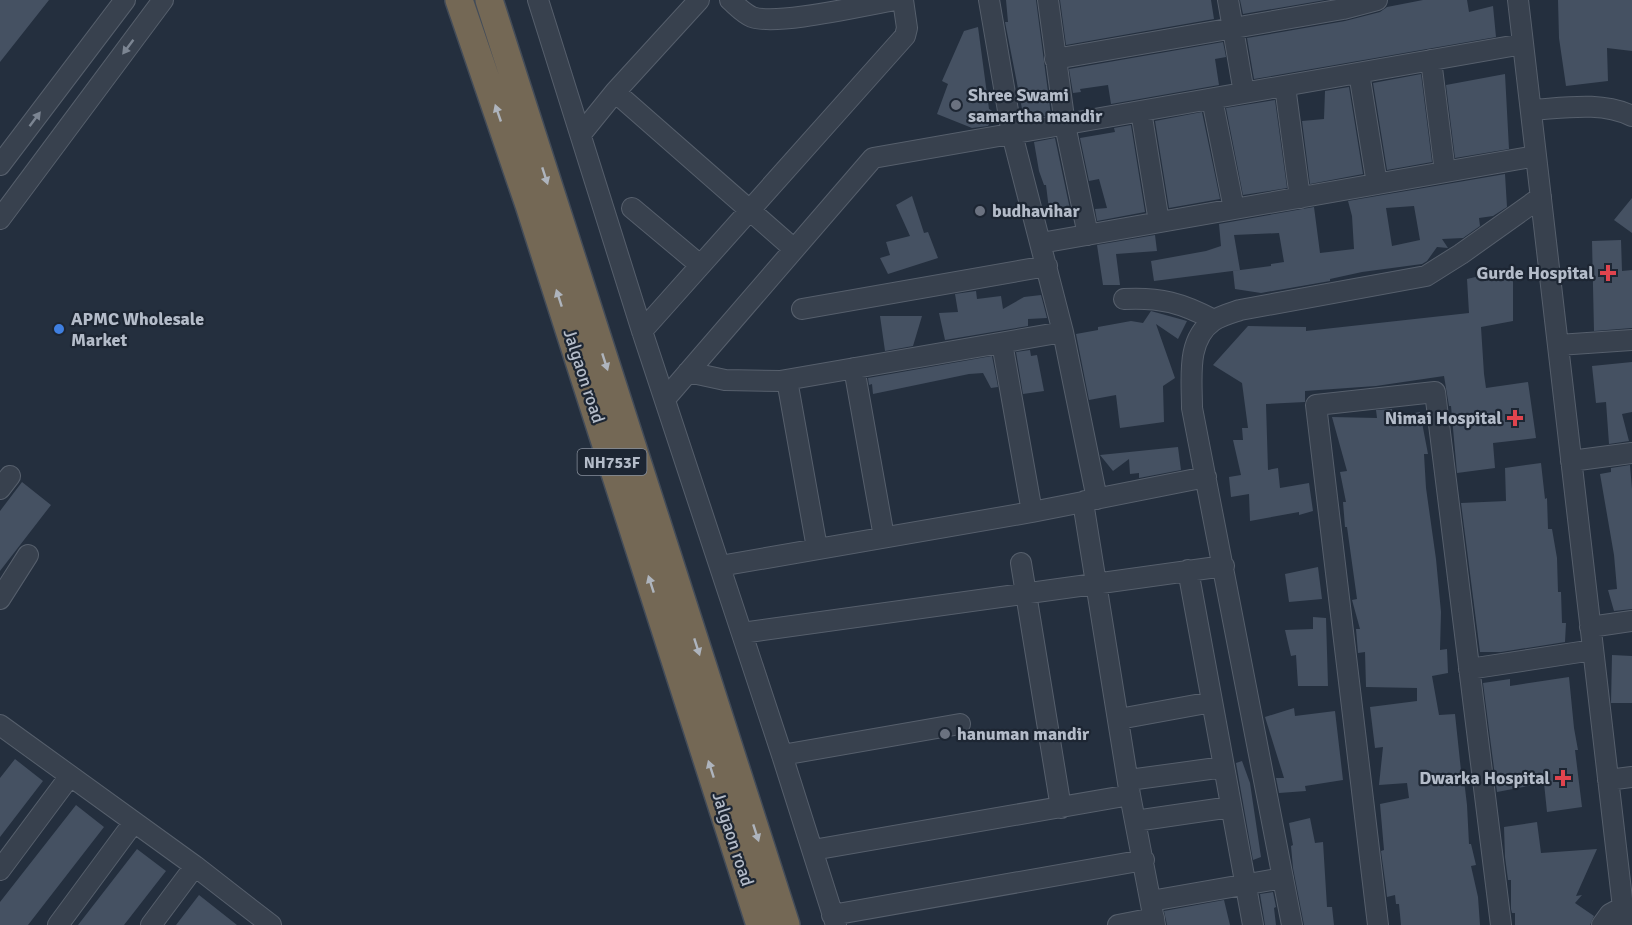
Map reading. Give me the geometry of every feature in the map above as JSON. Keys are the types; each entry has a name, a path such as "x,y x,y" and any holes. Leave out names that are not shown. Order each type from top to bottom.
{"highway":[{"name":"Jalgaon road","path":"459,0 533,216 760,925"},
{"name":"Jalgaon road","path":"489,0 786,925"}],"street":[{"path":"0,165 125,0"},
{"path":"0,219 163,0"},
{"path":"538,0 642,331 834,920 1143,860"},
{"path":"581,134 615,92 699,0"},
{"path":"730,0 741,11 752,16 773,20 896,0"},
{"path":"642,331 905,36 907,28 903,0"},
{"path":"989,0 1012,134 1064,332 1090,500 1096,582 1129,788 1153,915"},
{"path":"1048,0 1065,124 1088,235"},
{"path":"1228,0 1244,93"},
{"path":"1055,59 1343,9 1377,0"},
{"path":"1518,0 1626,919 1610,914 1602,925"},
{"path":"665,399 873,158 1523,44"},
{"path":"1431,60 1445,172"},
{"path":"1359,73 1377,184"},
{"path":"1284,86 1300,198"},
{"path":"615,92 794,249"},
{"path":"1212,99 1234,209"},
{"path":"1531,110 1594,106 1621,111 1632,116"},
{"path":"1141,111 1159,222"},
{"path":"1041,243 1536,156"},
{"path":"1292,925 1192,408 1192,355 1199,335 1214,320 1239,310 1426,276 1541,197"},
{"path":"632,208 700,265"},
{"path":"802,309 1047,266"},
{"path":"1124,299 1148,298 1169,302 1194,309 1214,320"},
{"path":"688,372 724,380 752,382 787,380 1064,332"},
{"path":"1558,345 1632,340"},
{"path":"1002,342 1032,512"},
{"path":"854,368 884,537"},
{"path":"787,380 817,548"},
{"path":"1378,925 1316,405 1435,392 1502,925"},
{"path":"1571,461 1632,453"},
{"path":"720,566 1032,512 1206,477"},
{"path":"0,599 28,555"},
{"path":"1021,562 1061,808"},
{"path":"742,633 1224,566"},
{"path":"1188,570 1253,925"},
{"path":"1590,627 1632,621"},
{"path":"1469,669 1593,650"},
{"path":"1119,719 1212,702"},
{"path":"782,755 960,724"},
{"path":"3,733 70,776 135,822 271,925"},
{"path":"813,850 1061,808 1129,788 1224,767"},
{"path":"0,870 70,776"},
{"path":"1608,780 1632,777"},
{"path":"1135,821 1231,807"},
{"path":"58,925 135,822"},
{"path":"152,925 195,866"},
{"path":"1118,925 1246,884 1283,878"}],"building":[{"path":"0,0 49,0 0,62"},
{"path":"1006,0 1036,0 1051,115 1024,119 1005,22 1008,22"},
{"path":"1060,0 1211,0 1214,19 1066,45"},
{"path":"1240,0 1325,0 1243,14"},
{"path":"1423,0 1467,0 1469,12 1493,6 1496,37 1254,79 1247,38 1345,21 1380,12 1387,7"},
{"path":"1558,0 1632,0 1632,51 1607,48 1608,81 1566,86 1559,38"},
{"path":"978,27 989,109 996,113 988,126 972,128 937,114 948,84 942,81 964,31"},
{"path":"1223,42 1226,57 1215,59 1219,85 1111,104 1108,85 1080,89 1081,92 1073,93 1069,69"},
{"path":"1421,74 1432,162 1387,170 1373,83"},
{"path":"1505,74 1509,149 1455,158 1446,85"},
{"path":"1349,87 1363,174 1310,184 1302,121 1324,119 1325,91"},
{"path":"1275,100 1287,188 1243,195 1226,108"},
{"path":"1202,112 1220,199 1169,208 1155,121"},
{"path":"1131,125 1145,212 1097,221 1095,209 1107,208 1099,179 1089,181 1080,138 1115,132 1114,128"},
{"path":"1055,138 1071,214 1050,218 1046,185 1039,171 1034,142"},
{"path":"1505,174 1507,207 1493,216 1479,218 1480,226 1463,238 1442,239 1448,248 1437,247 1422,264 1362,272 1330,279 1330,281 1261,293 1235,289 1233,271 1271,266 1271,264 1284,262 1279,233 1234,235 1240,270 1154,281 1151,261 1221,246 1219,224 1314,207 1320,253 1354,249 1352,216 1348,201","holes":["1414,206 1420,240 1392,246 1386,208"]},
{"path":"912,196 924,233 928,232 938,258 888,274 880,258 890,255 886,242 910,236 896,205"},
{"path":"1632,198 1632,233 1614,220"},
{"path":"1155,235 1157,251 1116,254 1120,285 1103,285 1097,245"},
{"path":"1621,240 1622,271 1632,270 1632,328 1594,331 1592,241"},
{"path":"1513,268 1513,321 1481,327 1484,374 1486,388 1528,382 1536,438 1493,443 1495,468 1457,473 1451,406 1449,406 1444,376 1376,386 1305,391 1305,402 1266,404 1268,470 1278,468 1280,488 1309,483 1313,511 1250,521 1249,494 1231,497 1229,477 1241,475 1233,440 1243,440 1242,428 1248,428 1242,383 1213,365 1248,326 1306,327 1306,331 1469,313 1467,279"},
{"path":"976,291 977,299 1001,296 1003,309 1024,297 1041,295 1047,318 1028,319 1028,326 945,340 939,313 958,312 955,294"},
{"path":"1151,311 1187,321 1178,339 1156,324 1175,378 1163,386 1164,422 1120,428 1116,395 1089,400 1076,334 1131,321 1143,323"},
{"path":"880,316 922,316 913,346 885,351"},
{"path":"1030,350 1031,356 1037,355 1044,391 1023,394 1016,352"},
{"path":"992,356 998,387 991,388 983,373 873,394 872,384 869,385 868,378"},
{"path":"1632,362 1632,412 1622,414 1629,441 1609,444 1606,402 1596,403 1592,366"},
{"path":"1392,409 1392,417 1420,412 1428,454 1424,454 1426,488 1441,612 1440,650 1447,649 1448,673 1432,676 1439,715 1455,714 1467,805 1469,844 1471,844 1476,865 1471,866 1478,897 1480,925 1401,925 1399,904 1396,904 1395,895 1387,897 1381,851 1384,850 1380,804 1409,798 1407,783 1379,785 1383,747 1375,748 1370,707 1417,701 1417,688 1366,687 1365,652 1358,653 1356,629 1360,629 1352,600 1357,599 1347,527 1345,527 1343,502 1346,502 1340,472 1347,471 1332,417 1377,418 1376,410"},
{"path":"1178,447 1181,470 1139,478 1139,473 1130,474 1129,459 1113,471 1100,455"},
{"path":"1541,463 1545,499 1547,498 1548,529 1552,529 1557,558 1562,623 1566,623 1565,642 1501,652 1480,652 1461,503 1506,501 1505,468"},
{"path":"1630,465 1632,609 1614,611 1608,590 1617,589 1614,555 1600,474 1611,472 1611,468"},
{"path":"22,482 51,505 0,571 0,511"},
{"path":"1318,567 1322,599 1289,602 1285,574"},
{"path":"1313,617 1326,618 1328,686 1298,686 1296,655 1291,656 1285,630 1313,629"},
{"path":"1612,655 1632,656 1632,703 1611,703"},
{"path":"1569,677 1582,807 1547,812 1544,783 1497,792 1483,683 1510,679 1510,686"},
{"path":"1294,708 1295,716 1335,711 1343,780 1305,786 1306,791 1279,793 1276,778 1284,778 1265,717"},
{"path":"15,759 43,781 0,837 0,778"},
{"path":"1242,761 1250,783 1261,857 1253,860 1236,763"},
{"path":"76,805 104,827 28,925 0,925 0,902"},
{"path":"1310,818 1315,843 1323,842 1327,907 1332,907 1334,925 1304,925 1293,868 1291,846 1293,845 1289,823"},
{"path":"1537,822 1541,853 1597,849 1576,896 1582,895 1575,903 1594,916 1590,925 1515,925 1515,913 1512,913 1511,909 1511,880 1508,880 1505,857 1504,827"},
{"path":"137,849 166,871 124,925 78,925"},
{"path":"1273,892 1276,925 1265,925 1260,894"},
{"path":"199,895 237,925 176,925"},
{"path":"1224,900 1230,925 1167,925 1164,911"}],"place":[{"name":"Shree Swami samartha mandir","path":"956,105"},
{"name":"budhavihar","path":"980,211"},
{"name":"Gurde Hospital","path":"1608,273"},
{"name":"APMC Wholesale Market","path":"59,329"},
{"name":"Nimai Hospital","path":"1515,418"},
{"name":"hanuman mandir","path":"945,734"},
{"name":"Dwarka Hospital","path":"1563,778"}]}
